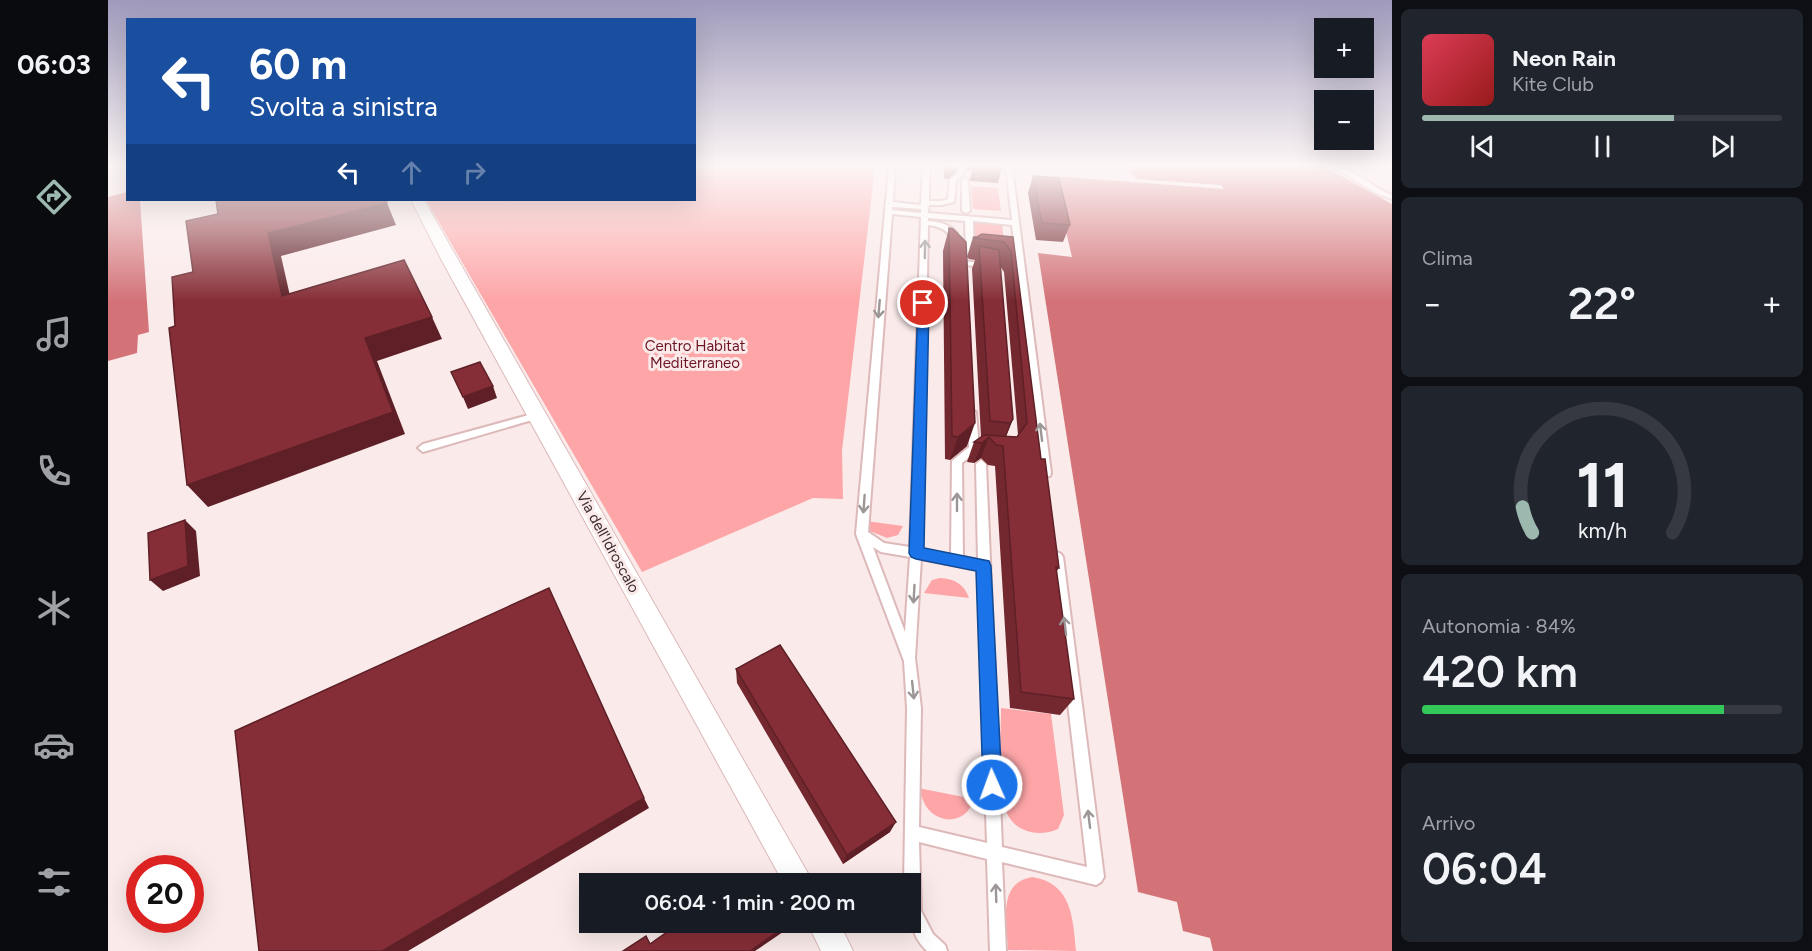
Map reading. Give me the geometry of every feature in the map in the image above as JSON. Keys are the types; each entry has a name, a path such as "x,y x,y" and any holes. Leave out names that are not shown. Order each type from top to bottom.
{"street":[{"name":"Via dell'Idroscalo","path":"423,211 794,873"}],"lane":[{"path":"888,211 862,534 910,661"},
{"path":"920,211 1015,219"},
{"path":"963,257 968,211"},
{"path":"1014,211 1048,488"},
{"path":"926,212 953,233 963,257 967,275"},
{"path":"926,212 916,553 910,661 915,708 913,912 927,940 939,951"},
{"path":"963,257 994,267 998,272"},
{"path":"957,561 957,461 979,449 972,402"},
{"path":"423,448 536,416"},
{"path":"981,464 998,951"},
{"path":"862,534 881,547 984,566"},
{"path":"912,833 1096,877 1055,546"}],"green space":[{"name":"Centro Habitat Mediterraneo","path":"433,211 870,211 842,451 843,499 813,498 642,572"},
{"path":"973,221 1002,224 1005,249 975,247"},
{"path":"866,521 903,526 898,535 887,538 870,531"},
{"path":"940,578 958,583 969,598 924,593 932,580"},
{"path":"1001,708 1051,714 1064,815 1058,829 1034,833 1020,828 1008,816 1001,784"},
{"path":"918,788 974,799 967,812 961,816 955,819 942,818 927,808"},
{"path":"1032,877 1055,886 1063,894 1071,915 1076,951 1008,950 1006,906 1009,896 1013,887"}],"shaded area":[{"path":"108,211 141,211 149,332 138,335 137,353 108,361"},
{"path":"1061,211 1392,211 1392,951 1213,951 1210,938 1183,931 1177,902 1138,892 1038,253 1072,257"}],"building":[{"path":"218,211 354,211 268,233 282,296 404,260 432,317 365,338 393,412 187,485 169,328 175,326 172,277 193,272 186,221 218,214"},
{"path":"1040,211 1067,211 1070,225 1042,223"},
{"path":"949,228 966,242 975,423 958,437 952,436"},
{"path":"982,234 1013,237 1041,459 1045,459 1059,568 1056,567 1074,699 1021,692 1003,446 996,445 989,437 982,443 974,442 984,435 1017,437 1027,423 1011,251 1004,242 973,237"},
{"path":"979,246 999,250 1013,419 1010,423 990,421"},
{"path":"480,362 493,386 463,397 451,372"},
{"path":"185,520 188,566 150,580 148,533"},
{"path":"549,588 644,798 382,951 259,951 235,731"},
{"path":"780,645 896,822 847,855 736,669"},
{"path":"666,933 776,933 750,951 623,951 646,936 650,944"}],"route":[{"path":"923,303 916,553 984,566 992,785"}]}
